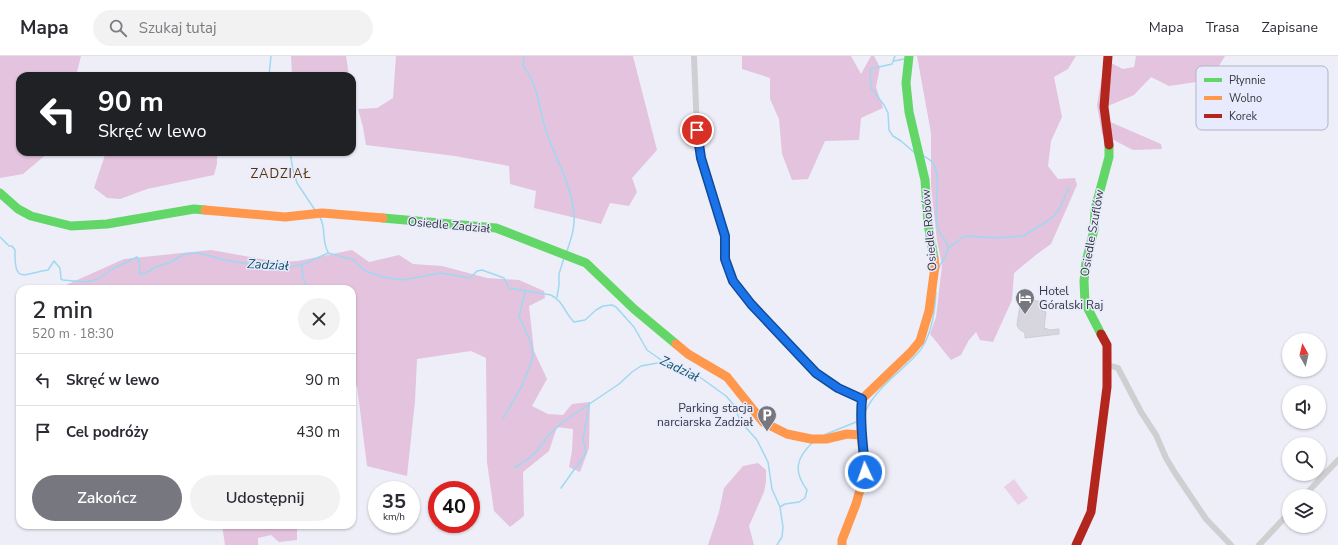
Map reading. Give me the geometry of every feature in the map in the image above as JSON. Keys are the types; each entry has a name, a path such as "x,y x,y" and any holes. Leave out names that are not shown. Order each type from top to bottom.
{"street":[{"path":"694,56 697,130 701,158 725,236 725,259 733,281 751,304 816,373 838,388 862,399 861,435 865,472 856,504 842,540 842,545"},
{"name":"Osiedle Robów","path":"862,399 911,352 920,341 929,311 935,266 928,224 925,180 909,112 906,82 909,56"},
{"name":"Osiedle Szuflów","path":"1076,545 1091,512 1108,365 1107,345 1085,303 1084,281 1086,262 1094,230 1095,209 1109,156 1104,107 1108,56"},
{"name":"Osiedle Zadział","path":"0,193 18,209 31,216 71,226 107,224 194,209 285,217 322,213 496,228 586,263 634,309 688,354 727,377 749,406 764,422 787,434 811,440 823,439 842,434 861,435"},
{"path":"1108,365 1118,368 1141,412 1156,435 1174,473 1206,519 1231,545"},
{"path":"1311,489 1338,460"},
{"path":"1259,545 1282,520"}],"shaded area":[{"path":"0,56 81,56 77,72 16,72 16,156 44,156 23,174 0,178"},
{"path":"291,56 346,56 348,72 292,72"},
{"path":"396,56 633,56 657,150 632,178 637,192 629,206 610,203 601,224 534,208 536,191 510,184 509,166 455,156 366,145 358,109 377,108 393,98"},
{"path":"742,56 851,56 861,74 871,56 874,56 880,67 876,87 883,108 861,118 859,140 825,141 808,179 792,180 782,154 779,119 770,99 770,78 742,69"},
{"path":"917,56 1076,56 1068,69 1054,77 1062,117 1051,141 1048,166 1058,179 1075,178 1077,185 1051,244 1014,273 1012,300 993,342 980,340 976,332 969,340 961,355 951,360 930,334 936,317 942,265 937,241 931,186 931,133"},
{"path":"1136,56 1225,56 1219,66 1196,66 1196,82 1169,86 1151,77 1134,95 1108,106 1108,121 1161,144 1162,149 1133,150 1102,134 1097,105 1104,65 1113,64 1123,69 1134,67"},
{"path":"105,156 217,156 217,164 214,175 147,189 120,199 107,198 94,188"},
{"path":"211,250 278,262 298,261 352,250 369,262 399,255 413,264 442,266 487,278 519,280 544,291 545,298 529,306 534,351 547,379 532,406 548,414 563,415 572,404 590,402 589,448 580,472 569,467 572,451 573,429 557,427 549,451 523,472 524,516 510,527 494,511 487,462 486,358 471,351 417,359 415,401 407,476 367,466 356,386 356,285 66,285 124,259"},
{"path":"758,463 766,470 766,482 764,492 749,526 754,545 708,545 719,512 724,488 743,466"},
{"path":"1014,479 1028,498 1018,505 1004,487"},
{"path":"223,529 297,529 297,540 279,542 271,535 258,538 258,545 225,545"}],"building":[{"name":"Hotel Góralski Raj","path":"1021,298 1043,302 1042,311 1046,312 1044,328 1050,330 1059,329 1059,334 1025,338 1025,333 1019,329 1017,325"}],"waterway":[{"path":"269,72 271,56"},
{"path":"524,56 523,66 536,90 544,125 564,174 573,204 574,224 567,251"},
{"path":"895,56 892,64 870,69 871,88 888,113 889,130 893,136 916,154"},
{"path":"894,61 904,59"},
{"path":"291,156 297,183 315,210"},
{"path":"924,156 932,162 936,169 937,225 939,232 948,246 947,253 939,268"},
{"path":"949,248 963,237 968,236 996,238 1023,236 1054,216 1060,208 1069,187"},
{"path":"319,216 323,224 325,243 328,252"},
{"name":"Zadział","path":"0,237 15,250 15,261 18,273 26,275 48,270 54,261 60,268 61,279 63,280 86,282 98,279 114,268 137,257 139,260 140,274 169,263 184,254 199,253 248,264 268,263 285,267 302,265 328,253 354,260 365,271 383,277 402,280 441,273 470,278 477,271 482,270 504,278 509,288 551,295 559,301 574,322 585,320 603,306 612,305 616,307 634,327 647,350 664,362 697,375 726,396 733,404 741,422 757,440 768,462 772,489 780,507 783,527 782,537 777,545"},
{"path":"557,297 559,274 564,258"},
{"path":"302,265 303,278 306,285"},
{"path":"503,419 522,386 533,357 531,343 519,316 525,292"},
{"path":"866,410 883,386 923,347 932,324 936,292"},
{"path":"514,468 537,451 548,436 564,421 619,384 632,372 641,366 663,362"},
{"path":"561,488 586,453 583,439 589,405"},
{"path":"824,435 856,422"},
{"path":"780,507 785,504 799,502 805,498 807,490 800,477 798,465 803,454 813,442"}],"traffic: fast":[{"path":"909,56 906,83 909,112 925,180 928,224 934,258"},
{"path":"1101,334 1085,303 1084,281 1086,262 1094,230 1095,209 1109,157 1109,145"},
{"path":"0,193 18,209 31,216 71,226 107,224 194,209 205,210"},
{"path":"383,218 496,228 586,263 634,309 676,344"}],"traffic: slow":[{"path":"205,210 285,217 322,213 383,218"},
{"path":"842,545 842,540 856,504 865,472 861,435 862,399 911,352 920,341 929,311 935,266 934,258"},
{"path":"676,344 688,354 727,377 763,422 787,434 811,439 826,439 847,434 861,435"}],"traffic: jam":[{"path":"1108,56 1104,107 1109,145"},
{"path":"1076,545 1091,512 1107,387 1107,345 1101,334"}],"place":[{"name":"Hotel Góralski Raj","path":"1025,315"},
{"name":"Parking stacja narciarska Zadział","path":"767,432"}],"district":[{"name":"ZADZIAŁ","path":"281,173"}],"route":[{"path":"697,130 701,158 725,236 725,259 733,281 751,304 816,373 838,388 862,399 861,435 865,472"}]}
